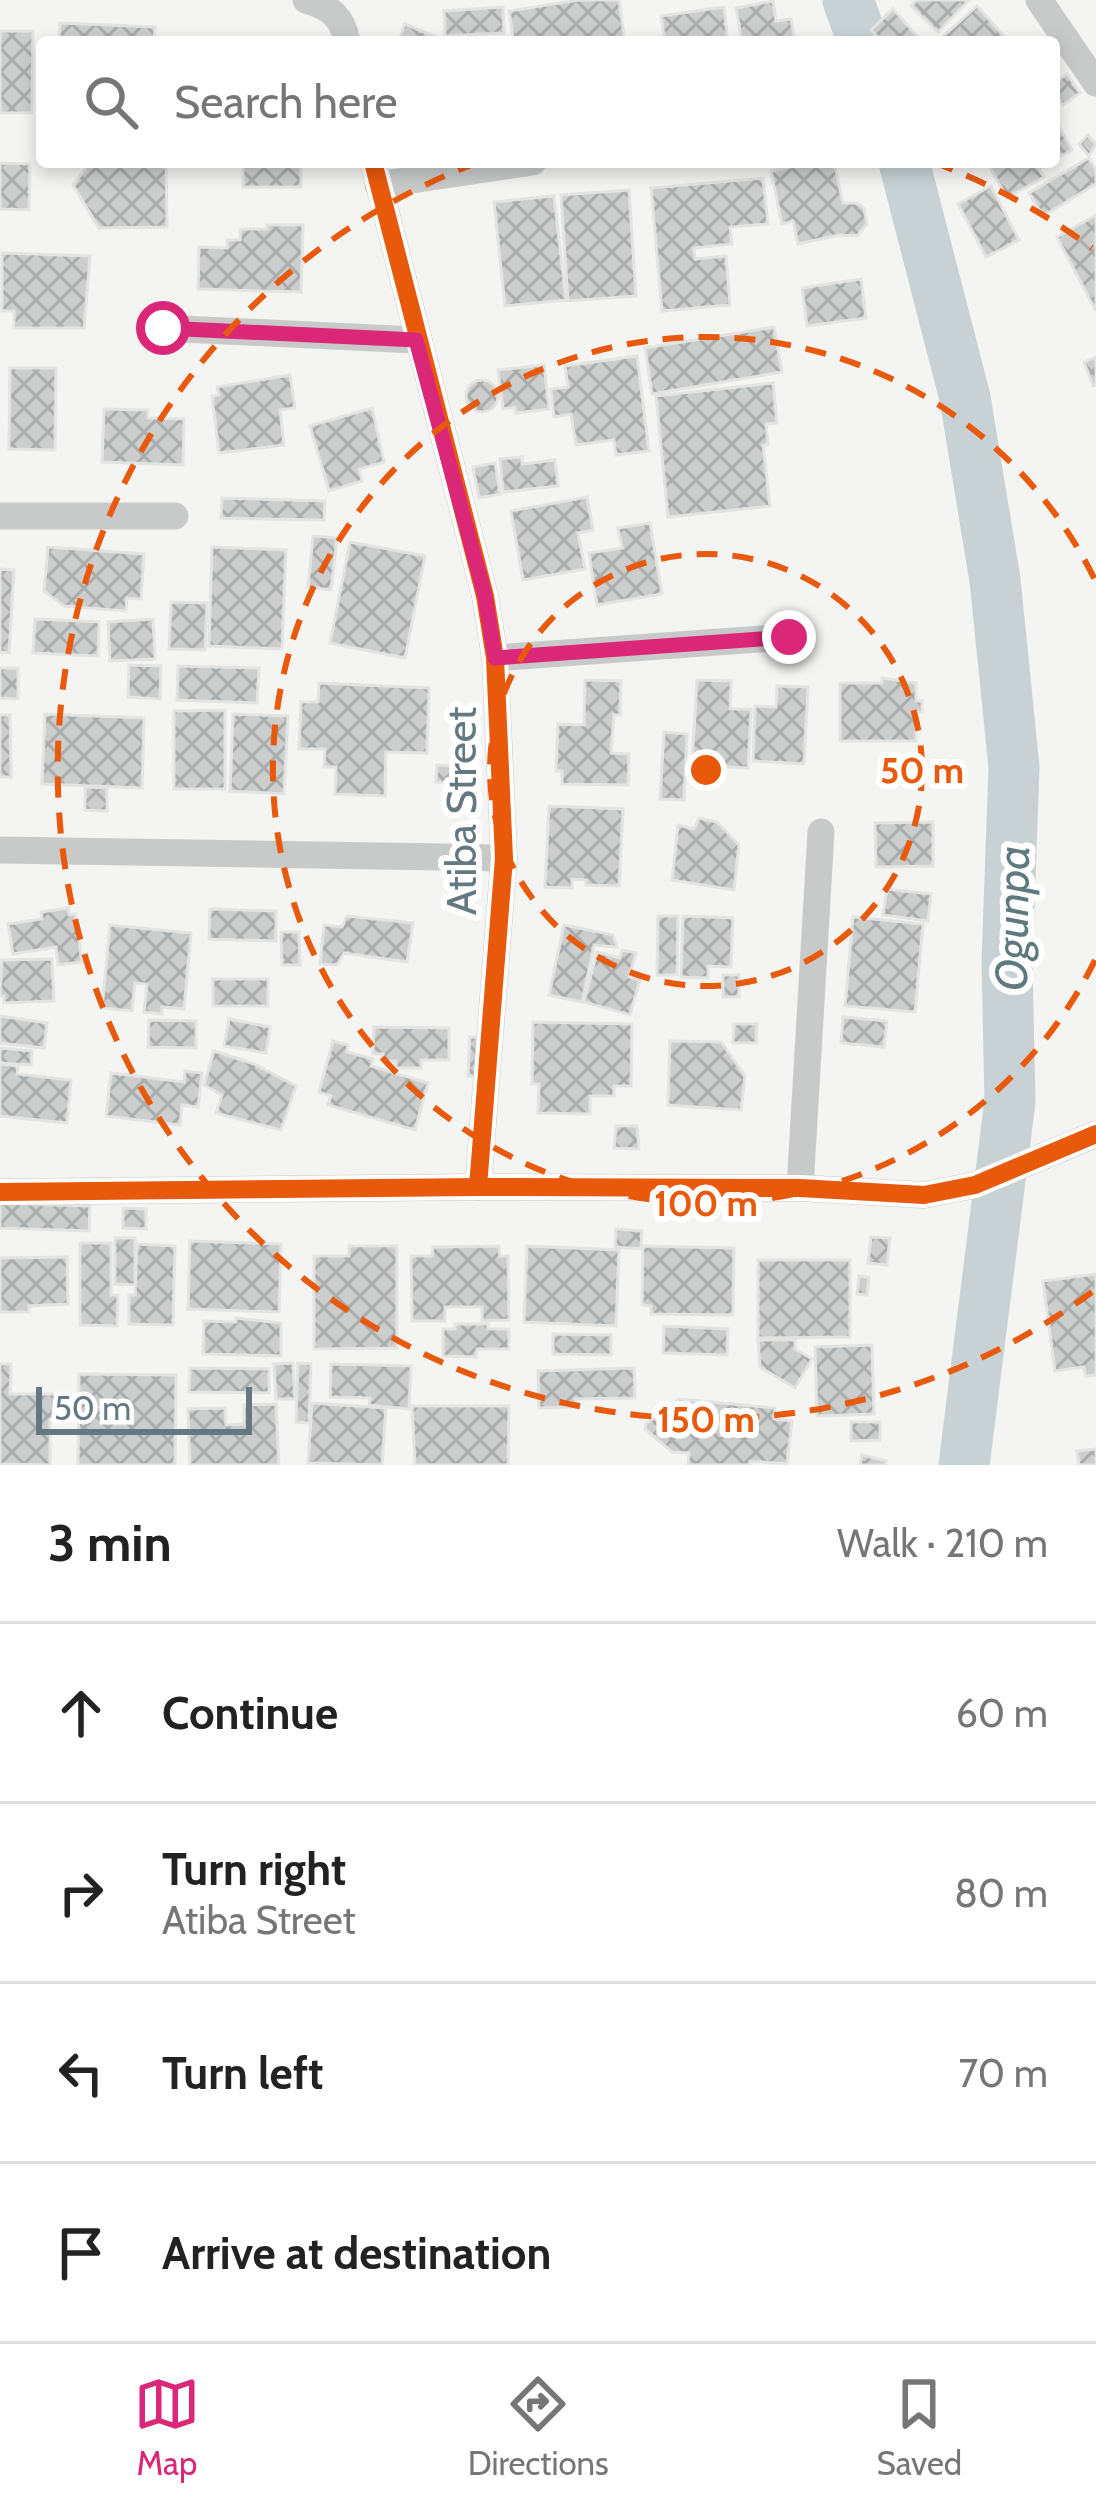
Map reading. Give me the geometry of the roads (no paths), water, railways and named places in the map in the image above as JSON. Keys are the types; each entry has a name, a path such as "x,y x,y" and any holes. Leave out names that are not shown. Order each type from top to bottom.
{"street":[{"path":"306,0 334,6 346,36"},
{"path":"1039,0 1096,83"},
{"path":"376,174 454,168"},
{"name":"Atiba Street","path":"376,174 485,596 495,658 504,858 478,1187"},
{"path":"163,328 416,340"},
{"path":"0,516 176,516"},
{"path":"495,658 789,637"},
{"path":"800,1188 821,832"},
{"path":"0,850 504,858"},
{"path":"0,1192 800,1188 924,1195 975,1185 1096,1134"}],"waterway":[{"name":"Ogunpa","path":"848,0 861,36"},
{"name":"Ogunpa","path":"906,168 965,398 995,580 1014,767 1007,962 1010,1101 964,1465"}]}
